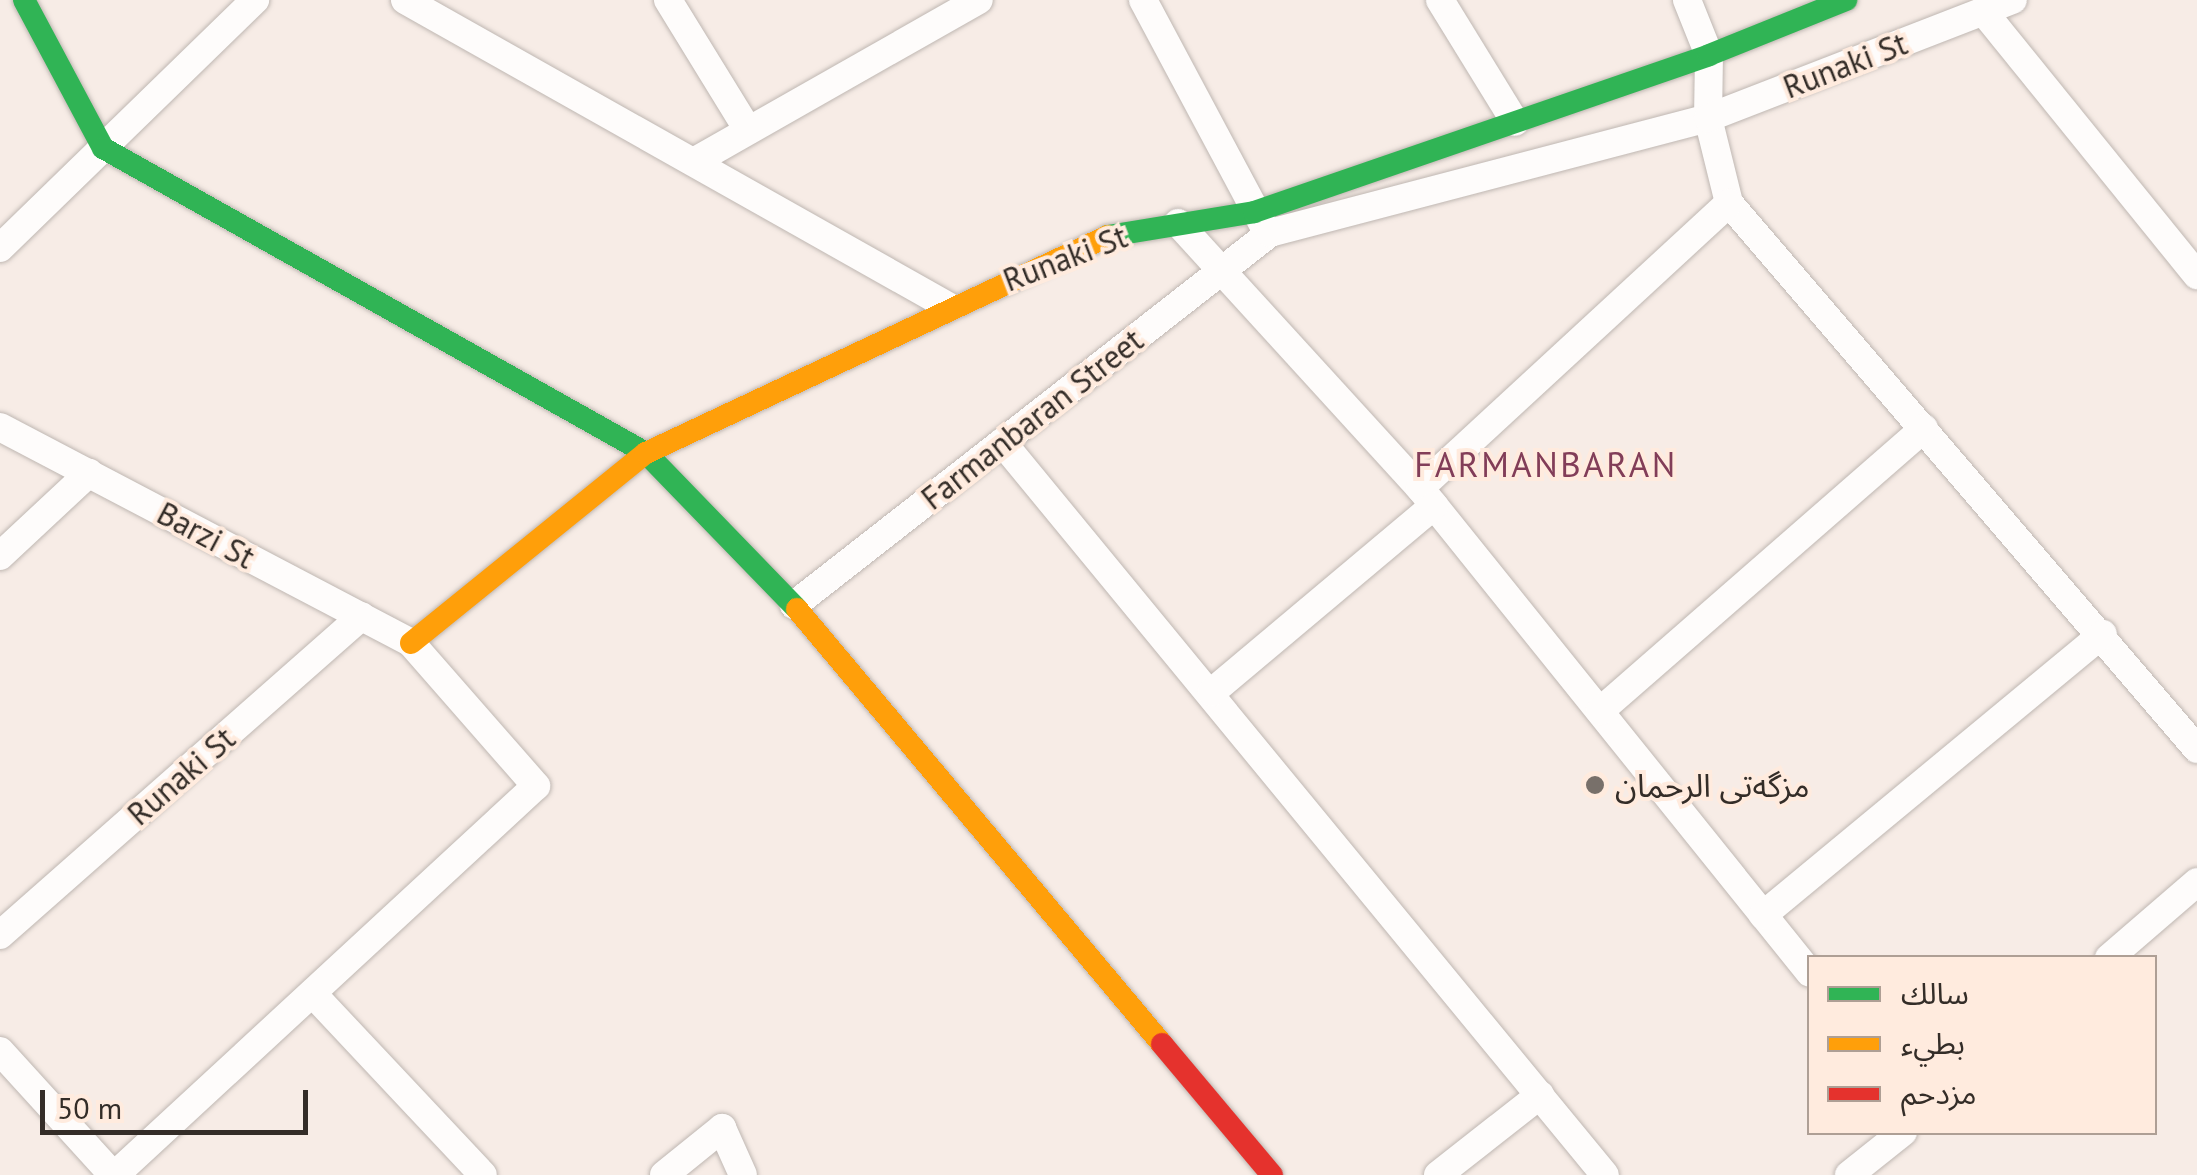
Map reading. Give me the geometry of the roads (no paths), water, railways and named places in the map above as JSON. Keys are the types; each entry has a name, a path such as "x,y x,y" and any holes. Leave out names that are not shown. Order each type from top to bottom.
{"street":[{"path":"24,0 103,148 646,453 794,604 1272,1175"},
{"path":"0,248 254,0"},
{"path":"405,0 697,160 948,306"},
{"path":"668,0 748,130"},
{"path":"1143,0 1262,222"},
{"path":"1440,0 1514,122"},
{"path":"1687,0 1709,55 1708,118 1729,203 2103,634 2197,749"},
{"name":"Runaki St","path":"1262,222 1514,122 1709,55 1846,0"},
{"name":"Runaki St","path":"412,643 646,453 948,306 1116,232 1178,223 1262,222 1708,118 2014,0"},
{"path":"697,160 970,2"},
{"path":"1983,11 2197,275"},
{"path":"1212,692 1427,497 1729,203"},
{"name":"Farmanbaran Street","path":"794,604 1218,274 1262,222"},
{"path":"1178,223 1218,274 1427,497 1807,969"},
{"name":"Barzi St","path":"0,427 412,643"},
{"path":"1600,712 1924,428"},
{"path":"1002,442 1212,692 1606,1175"},
{"path":"0,556 89,473"},
{"name":"Runaki St","path":"0,935 362,616"},
{"path":"1763,915 2103,634"},
{"path":"0,1051 114,1175 536,786 412,643"},
{"path":"2112,955 2197,882"},
{"path":"313,994 483,1175"},
{"path":"1438,1175 1540,1095"},
{"path":"664,1175 722,1128 743,1175"},
{"path":"1848,1175 1899,1135"}],"place":[{"name":"مزگەتی الرحمان","path":"1595,785"}],"district":[{"name":"FARMANBARAN","path":"1546,464"}]}
